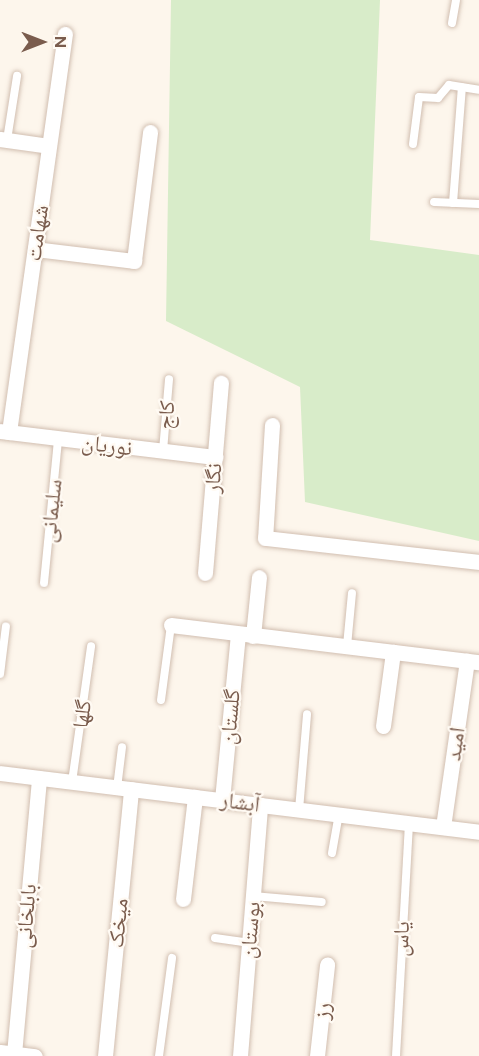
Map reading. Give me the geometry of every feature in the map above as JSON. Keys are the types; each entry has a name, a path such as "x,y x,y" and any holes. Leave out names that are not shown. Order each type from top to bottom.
{"street":[{"name":"شهامت","path":"5,431 35,249 65,34"},
{"path":"35,249 134,261 150,132"},
{"path":"3,139 50,146"},
{"name":"نگار","path":"205,573 221,383"},
{"path":"272,424 265,538 479,562"},
{"name":"نوریان","path":"5,431 215,457"},
{"name":"گلستان","path":"222,801 246,635 258,577"},
{"path":"171,625 473,661"},
{"path":"383,726 393,652"},
{"name":"امید","path":"443,827 473,661"},
{"name":"آبشار","path":"0,773 479,832"},
{"name":"بابلخانی","path":"19,1054 39,778"},
{"name":"میخک","path":"105,1056 124,788"},
{"path":"183,899 195,797"},
{"name":"بوستان","path":"240,1056 260,805"},
{"name":"رز","path":"317,1056 327,965"}],"lane":[{"path":"452,23 456,0"},
{"path":"3,139 17,76"},
{"path":"413,144 420,97 438,98 449,85 479,90"},
{"path":"453,203 462,87"},
{"path":"434,202 479,204"},
{"name":"کاج","path":"164,451 169,379"},
{"name":"سلیمانی","path":"44,583 58,439"},
{"path":"347,646 352,593"},
{"path":"161,700 171,625"},
{"path":"0,674 6,626"},
{"name":"گلها","path":"72,782 91,646"},
{"path":"299,810 307,714"},
{"path":"122,747 124,788"},
{"path":"332,853 339,815"},
{"name":"یاس","path":"396,1056 409,823"},
{"path":"253,896 322,902"},
{"path":"214,938 249,943"},
{"path":"159,1056 172,958"}],"green space":[{"path":"171,0 380,0 370,240 479,255 479,541 305,502 300,387 166,321"}]}
